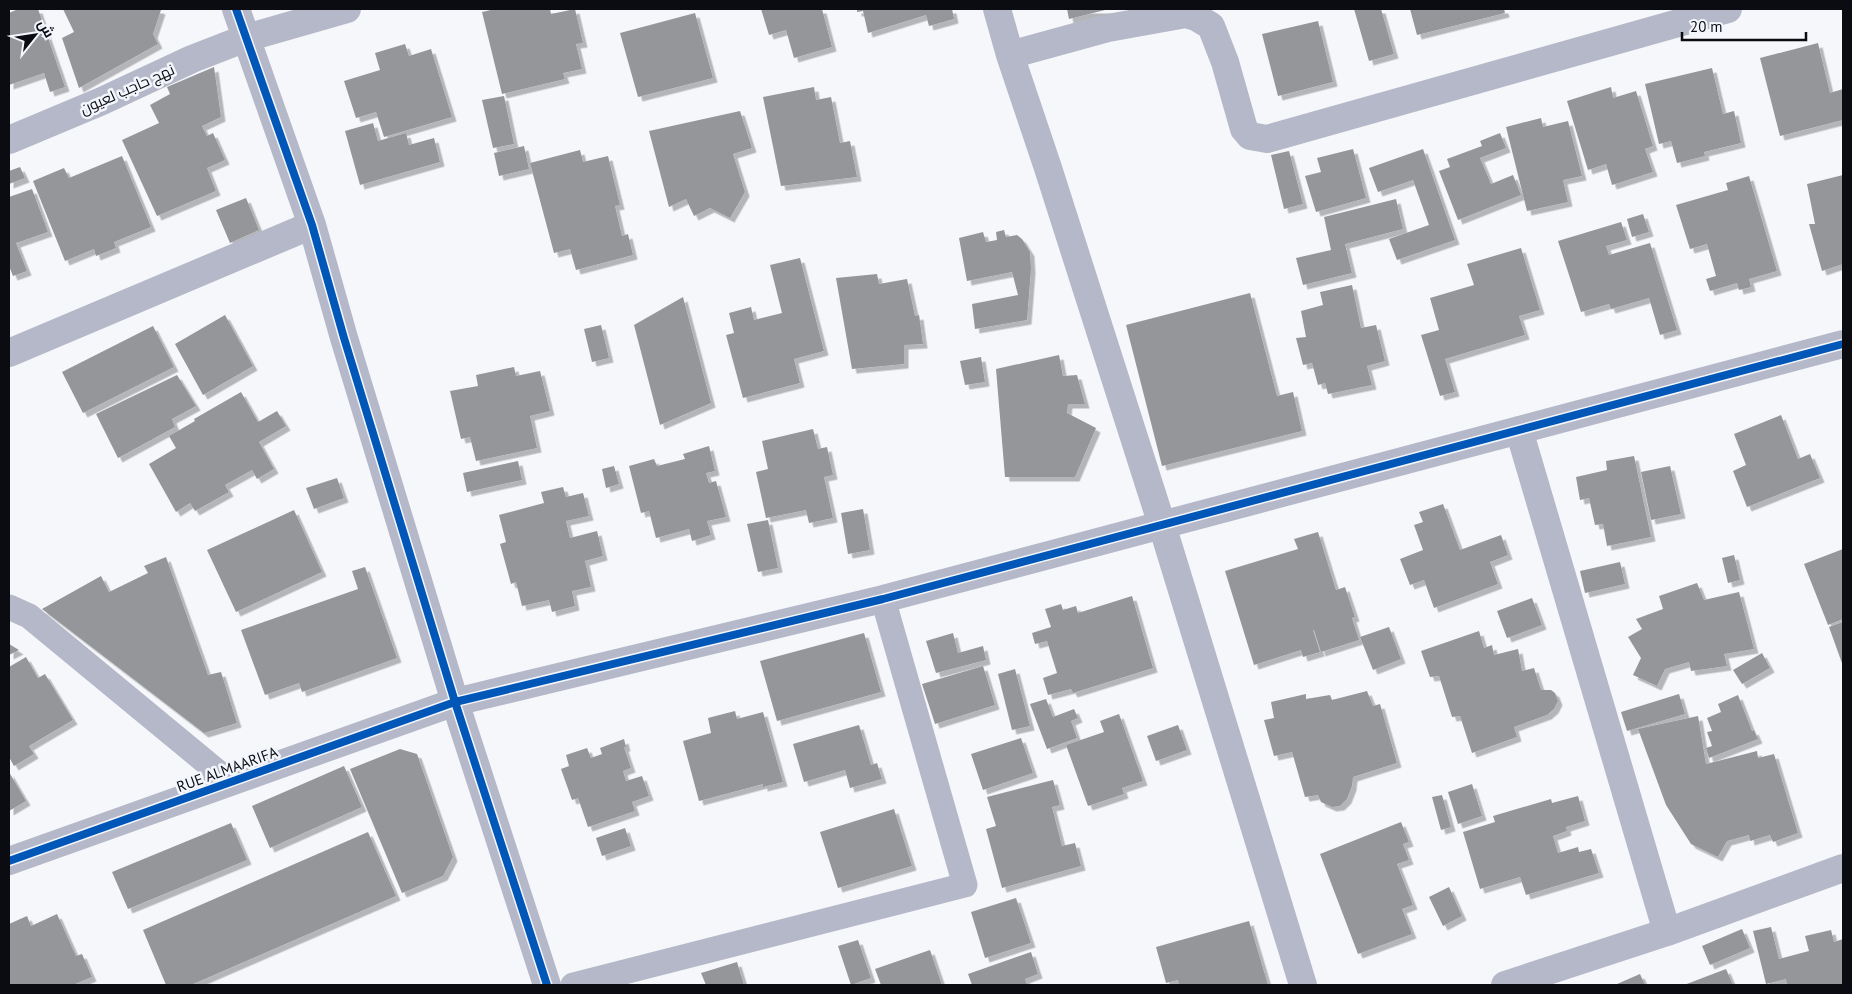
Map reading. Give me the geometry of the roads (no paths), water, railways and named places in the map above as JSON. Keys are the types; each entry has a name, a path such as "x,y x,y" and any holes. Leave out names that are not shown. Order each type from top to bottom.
{"street":[{"path":"236,9 312,225 344,338 455,702 547,985"},
{"name":"نهج حاجب لعيون","path":"9,140 246,38 347,9"},
{"path":"996,9 1162,525 1303,985"},
{"path":"1010,56 1108,28 1186,14 1196,17 1211,26 1225,62 1244,129 1250,136 1267,139 1728,9"},
{"path":"9,353 312,225"},
{"name":"RUE ALMAARIFA","path":"9,861 455,702 883,599 1843,344"},
{"path":"1519,430 1667,932"},
{"path":"1505,985 1667,932 1843,868"}],"lane":[{"path":"573,985 965,885 883,599"},
{"path":"9,607 29,616 230,782"}]}
